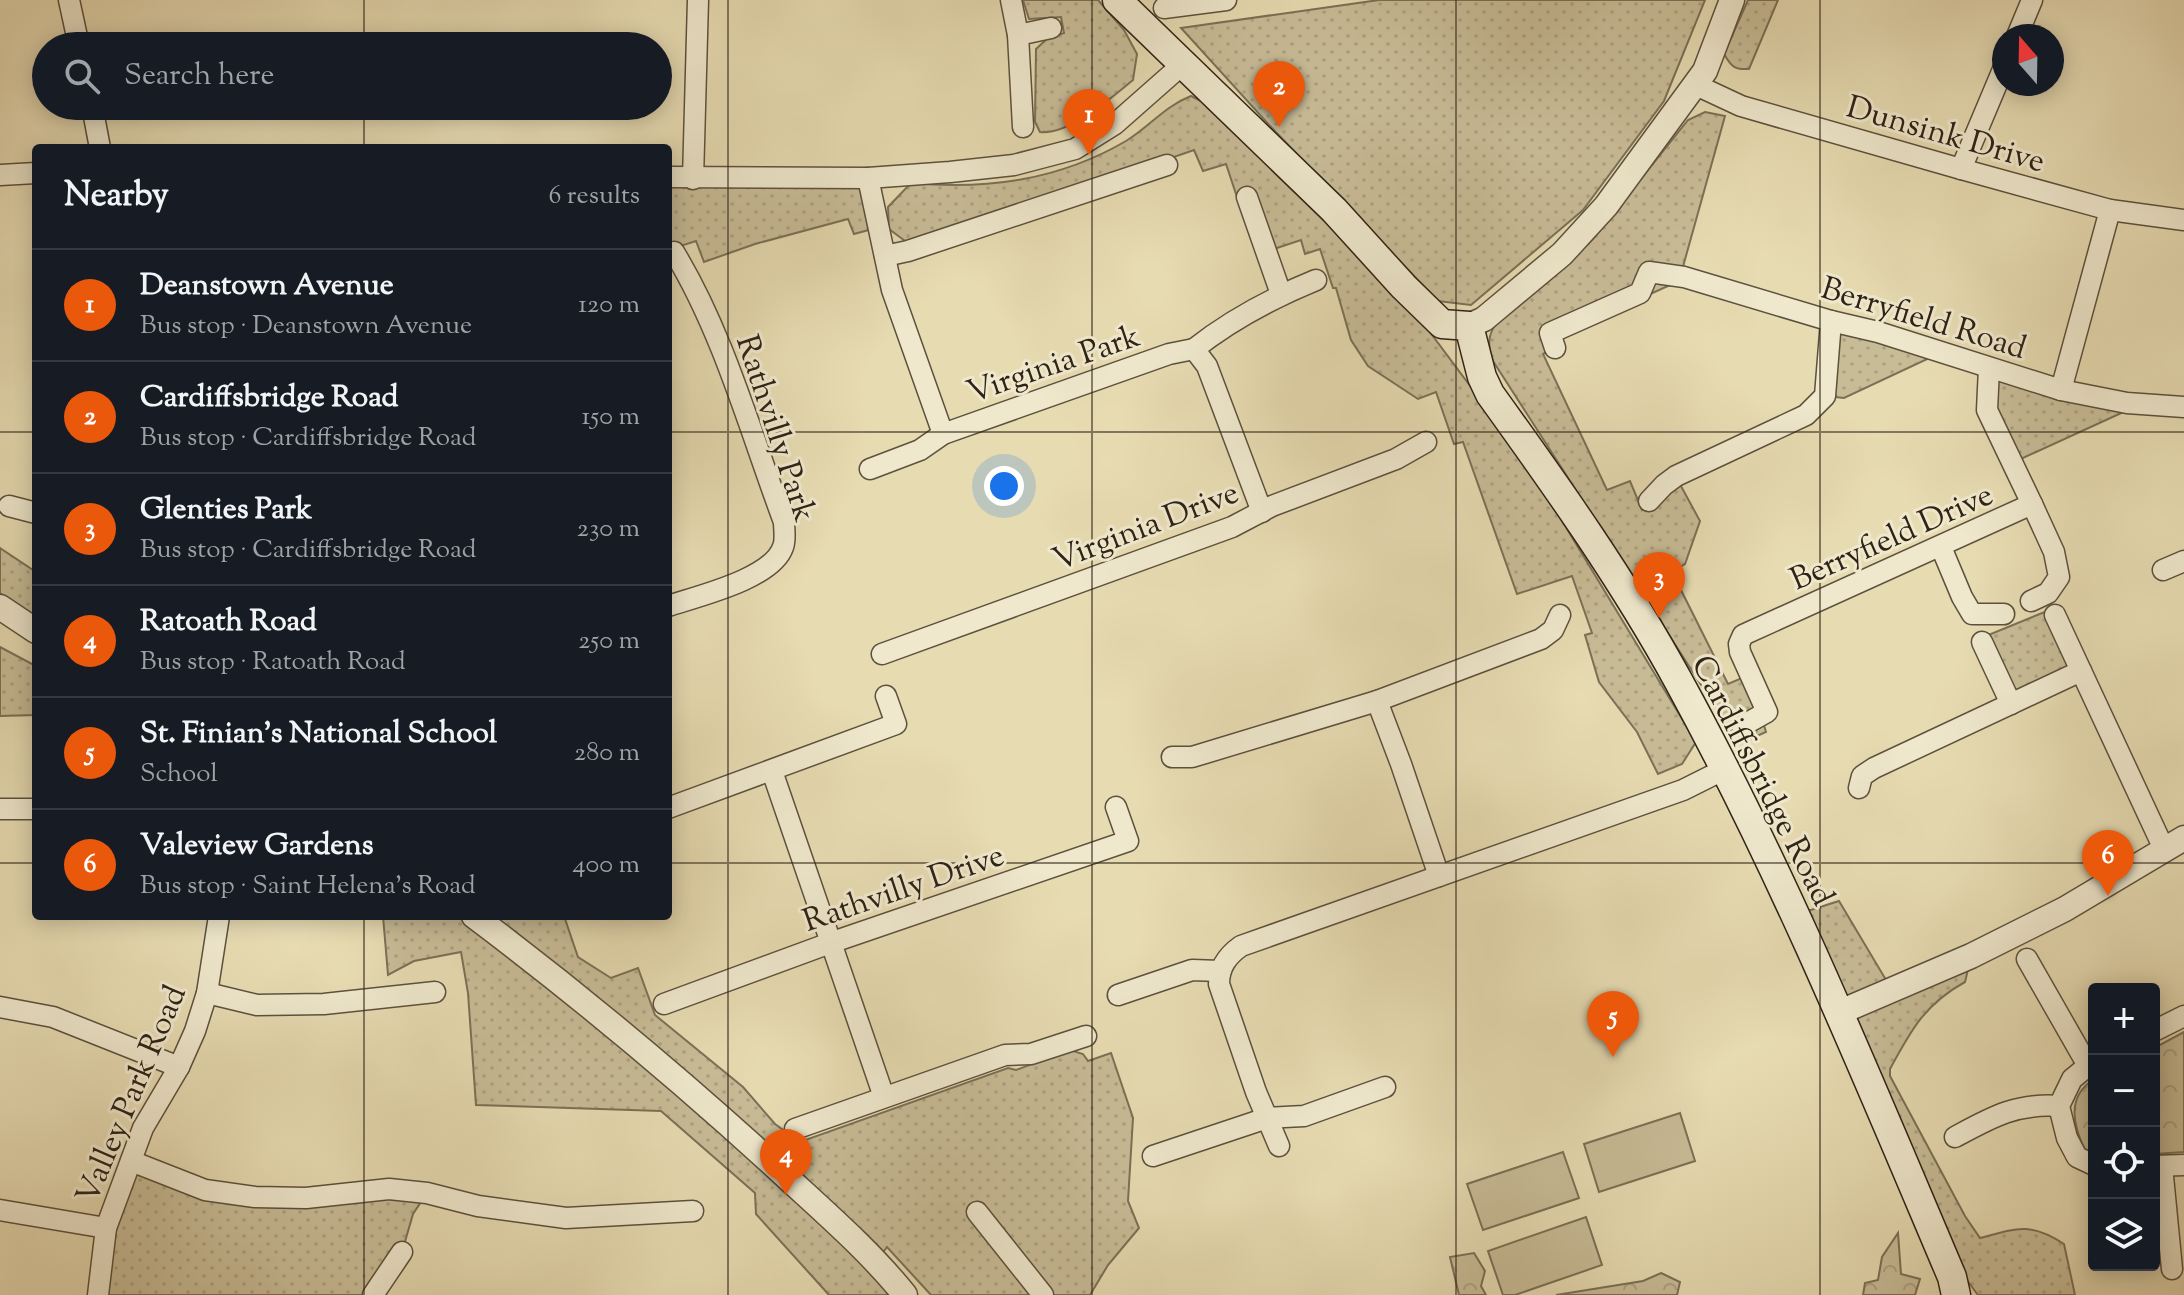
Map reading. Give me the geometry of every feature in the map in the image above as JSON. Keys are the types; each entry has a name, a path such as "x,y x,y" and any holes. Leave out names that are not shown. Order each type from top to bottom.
{"main road":[{"path":"1117,0 1334,210 1442,324 1469,326"},
{"name":"Cardiffsbridge Road","path":"1469,326 1482,377 1490,394 1558,488 1626,593 1678,680 1725,769 1771,861 1838,1013 1952,1277 1956,1295"}],"street":[{"path":"69,0 76,32"},
{"path":"693,179 698,0"},
{"path":"1011,0 1018,35 1023,127"},
{"path":"1164,8 1226,0"},
{"path":"1469,326 1484,319 1562,254 1606,206 1705,71 1732,0"},
{"path":"2022,24 2032,0"},
{"path":"1018,35 1051,28"},
{"path":"672,177 868,178 1014,165 1075,149 1115,124 1183,64"},
{"name":"Dunsink Drive","path":"1696,85 1741,106 1961,169 2110,210 2184,220"},
{"path":"1961,169 1992,95"},
{"path":"95,120 99,144"},
{"path":"885,256 1167,165"},
{"path":"0,175 32,173"},
{"name":"Virginia Park","path":"868,178 902,324 943,434 1169,354 1194,349"},
{"path":"1247,197 1281,294"},
{"path":"2061,390 2110,210"},
{"name":"Rathvilly Park","path":"672,605 747,578 772,564 784,547 784,522 725,362 697,289 674,252"},
{"name":"Berryfield Road","path":"1555,348 1550,333 1640,293 1649,272 1684,277 1878,332 2061,390 2127,403 2184,407"},
{"path":"1262,512 1207,366 1194,349 1226,324 1281,294 1316,280"},
{"path":"1649,501 1676,476 1806,415 1825,396 1831,321"},
{"name":"Berryfield Drive","path":"1742,726 1767,712 1740,652 1743,635 2032,504 1987,410 1989,368"},
{"path":"870,469 920,450 943,434"},
{"name":"Virginia Drive","path":"882,654 1232,527 1272,506 1396,459 1426,442"},
{"path":"2031,601 2048,593 2059,577 2054,552 2032,504"},
{"path":"9,506 32,512"},
{"path":"1941,547 1972,614 2004,614"},
{"path":"2163,570 2184,561"},
{"path":"0,607 32,628"},
{"path":"1172,757 1192,757 1377,701 1541,639 1553,630 1560,615"},
{"path":"1838,1013 1971,956 2065,909 2174,844 2081,671 2055,615"},
{"path":"1982,642 2011,704"},
{"path":"1859,788 1862,776 1874,768 2081,671"},
{"path":"672,807 896,724 886,696"},
{"path":"1377,701 1439,876"},
{"path":"1279,1146 1219,984 1220,971 1230,954 1241,946 1683,790 1725,769"},
{"path":"772,771 884,1097"},
{"name":"Rathvilly Drive","path":"664,1004 830,943 1128,841 1116,807"},
{"path":"0,809 32,809"},
{"name":"Valley Park Road","path":"98,1295 106,1228 143,1128 179,1067 207,993 218,920"},
{"path":"479,920 731,1126 834,1221 898,1292"},
{"path":"2027,959 2088,1057"},
{"path":"1118,995 1192,970 1220,971"},
{"path":"207,993 257,1005 324,1004 435,992"},
{"path":"0,1007 53,1017 179,1067"},
{"path":"2160,1028 2184,1016"},
{"path":"795,1129 1005,1055 1031,1054 1086,1036"},
{"path":"2088,1065 2072,1079 2059,1106 2067,1138 2077,1157 2088,1162"},
{"path":"1153,1156 1267,1118 1304,1116 1385,1087"},
{"path":"1955,1137 2014,1108 2059,1106"},
{"path":"131,1161 205,1190 255,1197 306,1198 389,1189 566,1218 693,1211"},
{"path":"2160,1166 2184,1165"},
{"path":"2160,1181 2172,1269"},
{"path":"0,1210 106,1228"},
{"path":"977,1212 1043,1295"},
{"path":"373,1295 402,1252"}],"green space":[{"path":"1023,0 1098,0 1124,30 1137,54 1133,80 1077,122 1064,128 1040,132 1035,122 1036,49 1048,38 1064,33 1061,17 1029,19"},
{"path":"1379,0 1705,0 1664,101 1583,210 1471,305 1438,301 1181,28"},
{"path":"1748,0 1778,0 1749,69 1740,69 1731,64 1724,54"},
{"path":"1191,96 1225,113 1429,331 1524,458 1696,742 1682,764 1658,774 1637,732 1599,682 1585,635 1592,633 1572,576 1517,594 1463,442 1454,444 1436,392 1418,399 1368,366 1351,340 1336,288 1333,288 1320,249 1305,254 1301,240 1274,249 1252,191 1237,197 1226,164 1203,171 1194,150 913,247 889,229 888,207 911,183 995,183 1075,165 1126,141 1173,105"},
{"path":"1705,112 1725,116 1679,281 1551,339 1554,348 1543,354 1607,490 1630,481 1642,510 1664,485 1676,477 1700,521 1685,564 1672,572 1728,684 1749,675 1766,732 1739,744 1493,361 1489,346 1496,324 1592,240 1688,120"},
{"path":"672,178 867,179 876,228 854,234 848,219 755,244 704,262 696,241 672,249"},
{"path":"1833,324 1938,354 1844,398 1826,396"},
{"path":"1989,369 2141,404 2012,463 1989,410"},
{"path":"0,548 32,569 32,614 0,593"},
{"path":"2052,609 2079,672 2011,703 1981,638"},
{"path":"0,647 32,664 32,715 0,716"},
{"path":"1839,901 1892,990 1853,1007 1795,915"},
{"path":"383,920 565,920 578,957 611,978 638,968 655,1015 743,1087 775,1124 800,1142 1008,1068 1016,1070 1070,1050 1083,1054 1088,1061 1111,1053 1133,1118 1128,1201 1139,1228 1108,1265 1090,1295 931,1295 887,1247 873,1266 889,1295 829,1295 756,1214 755,1193 661,1111 476,1105 468,993 461,952 414,961 388,975"},
{"path":"1971,957 1965,982 1939,999 1920,1019 1890,1069 1890,1076 1965,1216 1980,1238 2023,1229 2042,1232 2064,1244 2075,1295 1978,1295 1963,1275 1839,1014"},
{"path":"2184,1032 2184,1152 2160,1154 2160,1045"},
{"path":"2088,1084 2088,1151 2077,1131 2074,1112 2079,1094"},
{"path":"1680,1113 1695,1161 1599,1192 1584,1144"},
{"path":"1563,1152 1579,1198 1483,1230 1467,1184"},
{"path":"131,1161 205,1191 427,1193 413,1214 402,1252 373,1295 91,1295"},
{"path":"1586,1217 1602,1265 1515,1295 1503,1295 1488,1251"},
{"path":"1898,1233 1901,1274 1920,1279 1915,1295 1863,1295 1865,1283 1878,1280 1882,1257"},
{"path":"1474,1253 1485,1271 1481,1286 1486,1295 1459,1295 1450,1257"},
{"path":"1661,1273 1680,1282 1677,1295 1556,1295 1643,1281"}],"place":[{"name":"Cardiffsbridge Road","path":"1279,127"},
{"name":"Deanstown Avenue","path":"1089,155"},
{"name":"Glenties Park","path":"1659,618"},
{"name":"Valeview Gardens","path":"2108,896"},
{"name":"St. Finian's National School","path":"1613,1057"},
{"name":"Ratoath Road","path":"786,1195"}]}
